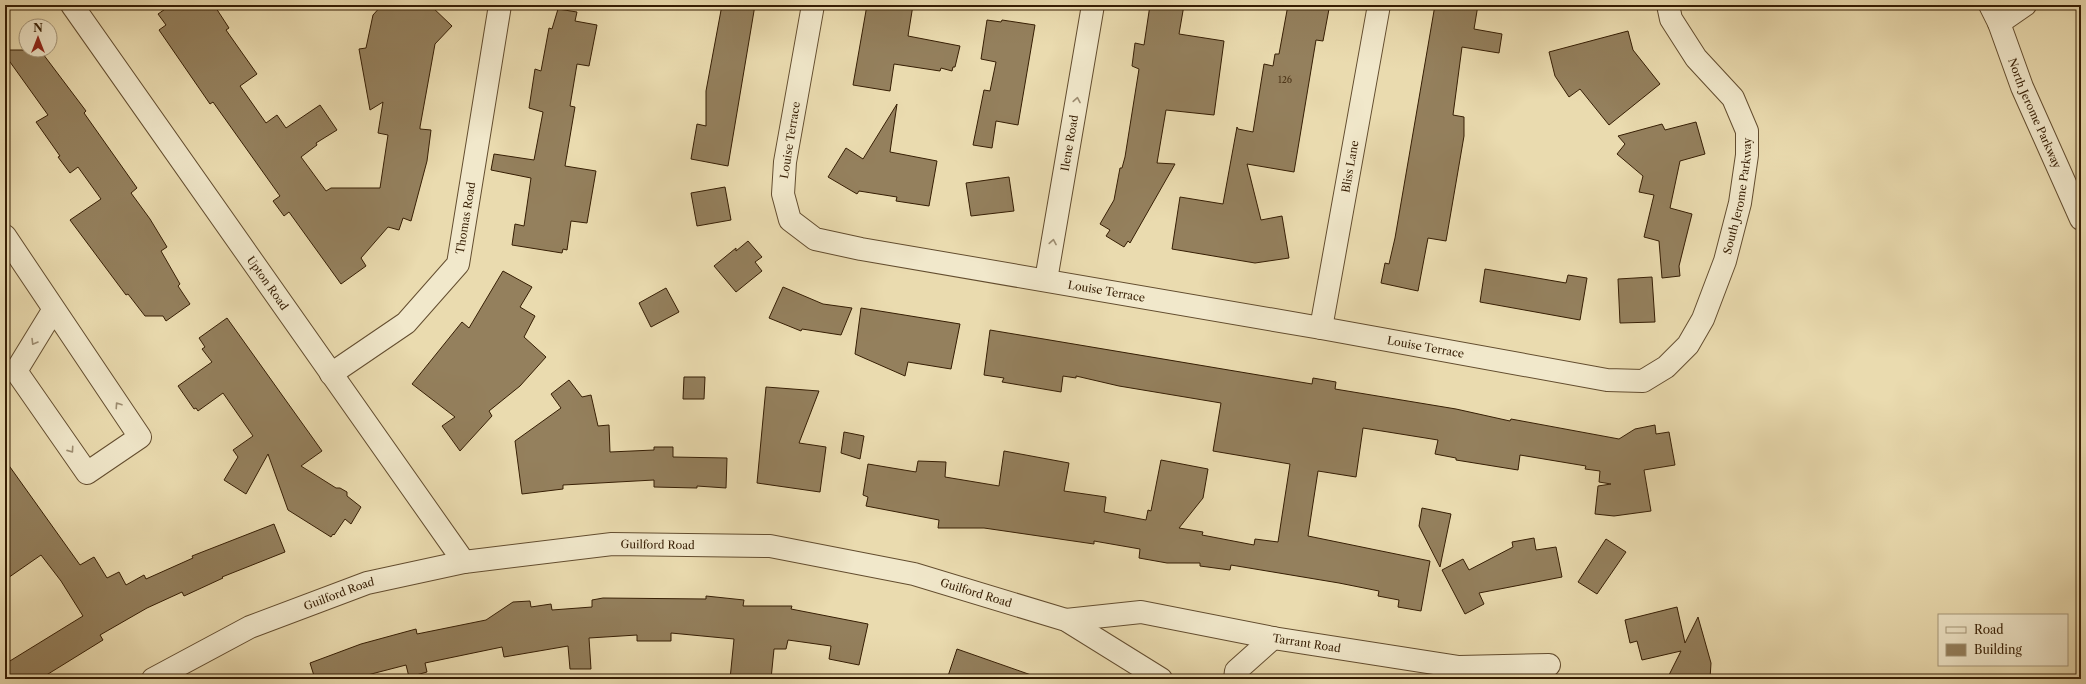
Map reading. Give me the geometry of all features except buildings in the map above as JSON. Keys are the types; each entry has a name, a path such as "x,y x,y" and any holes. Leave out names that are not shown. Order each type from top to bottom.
{"street":[{"name":"Upton Road","path":"72,5 464,562"},
{"name":"Thomas Road","path":"331,374 406,323 458,264 500,5"},
{"name":"Louise Terrace","path":"813,5 785,162 783,194 790,220 815,239 862,249 1321,328 1607,380 1644,381"},
{"name":"Ilene Road","path":"1046,280 1093,5"},
{"name":"Bliss Lane","path":"1321,328 1379,5"},
{"name":"South Jerome Parkway","path":"1644,381 1666,367 1688,345 1703,319 1725,261 1740,203 1747,155 1747,130 1733,98 1696,58 1671,18 1668,5"},
{"path":"1995,14 2025,5"},
{"name":"North Jerome Parkway","path":"1995,14 2022,87 2081,219"},
{"path":"5,236 54,308 140,437 87,473 16,371 54,308"},
{"name":"Guilford Road","path":"153,679 250,627 367,583 464,562 612,544 770,546 914,574 1066,620 1161,679"},
{"name":"Tarrant Road","path":"1066,620 1141,612 1273,638 1459,667 1549,665"},
{"path":"1235,679 1236,671 1273,638"}]}
